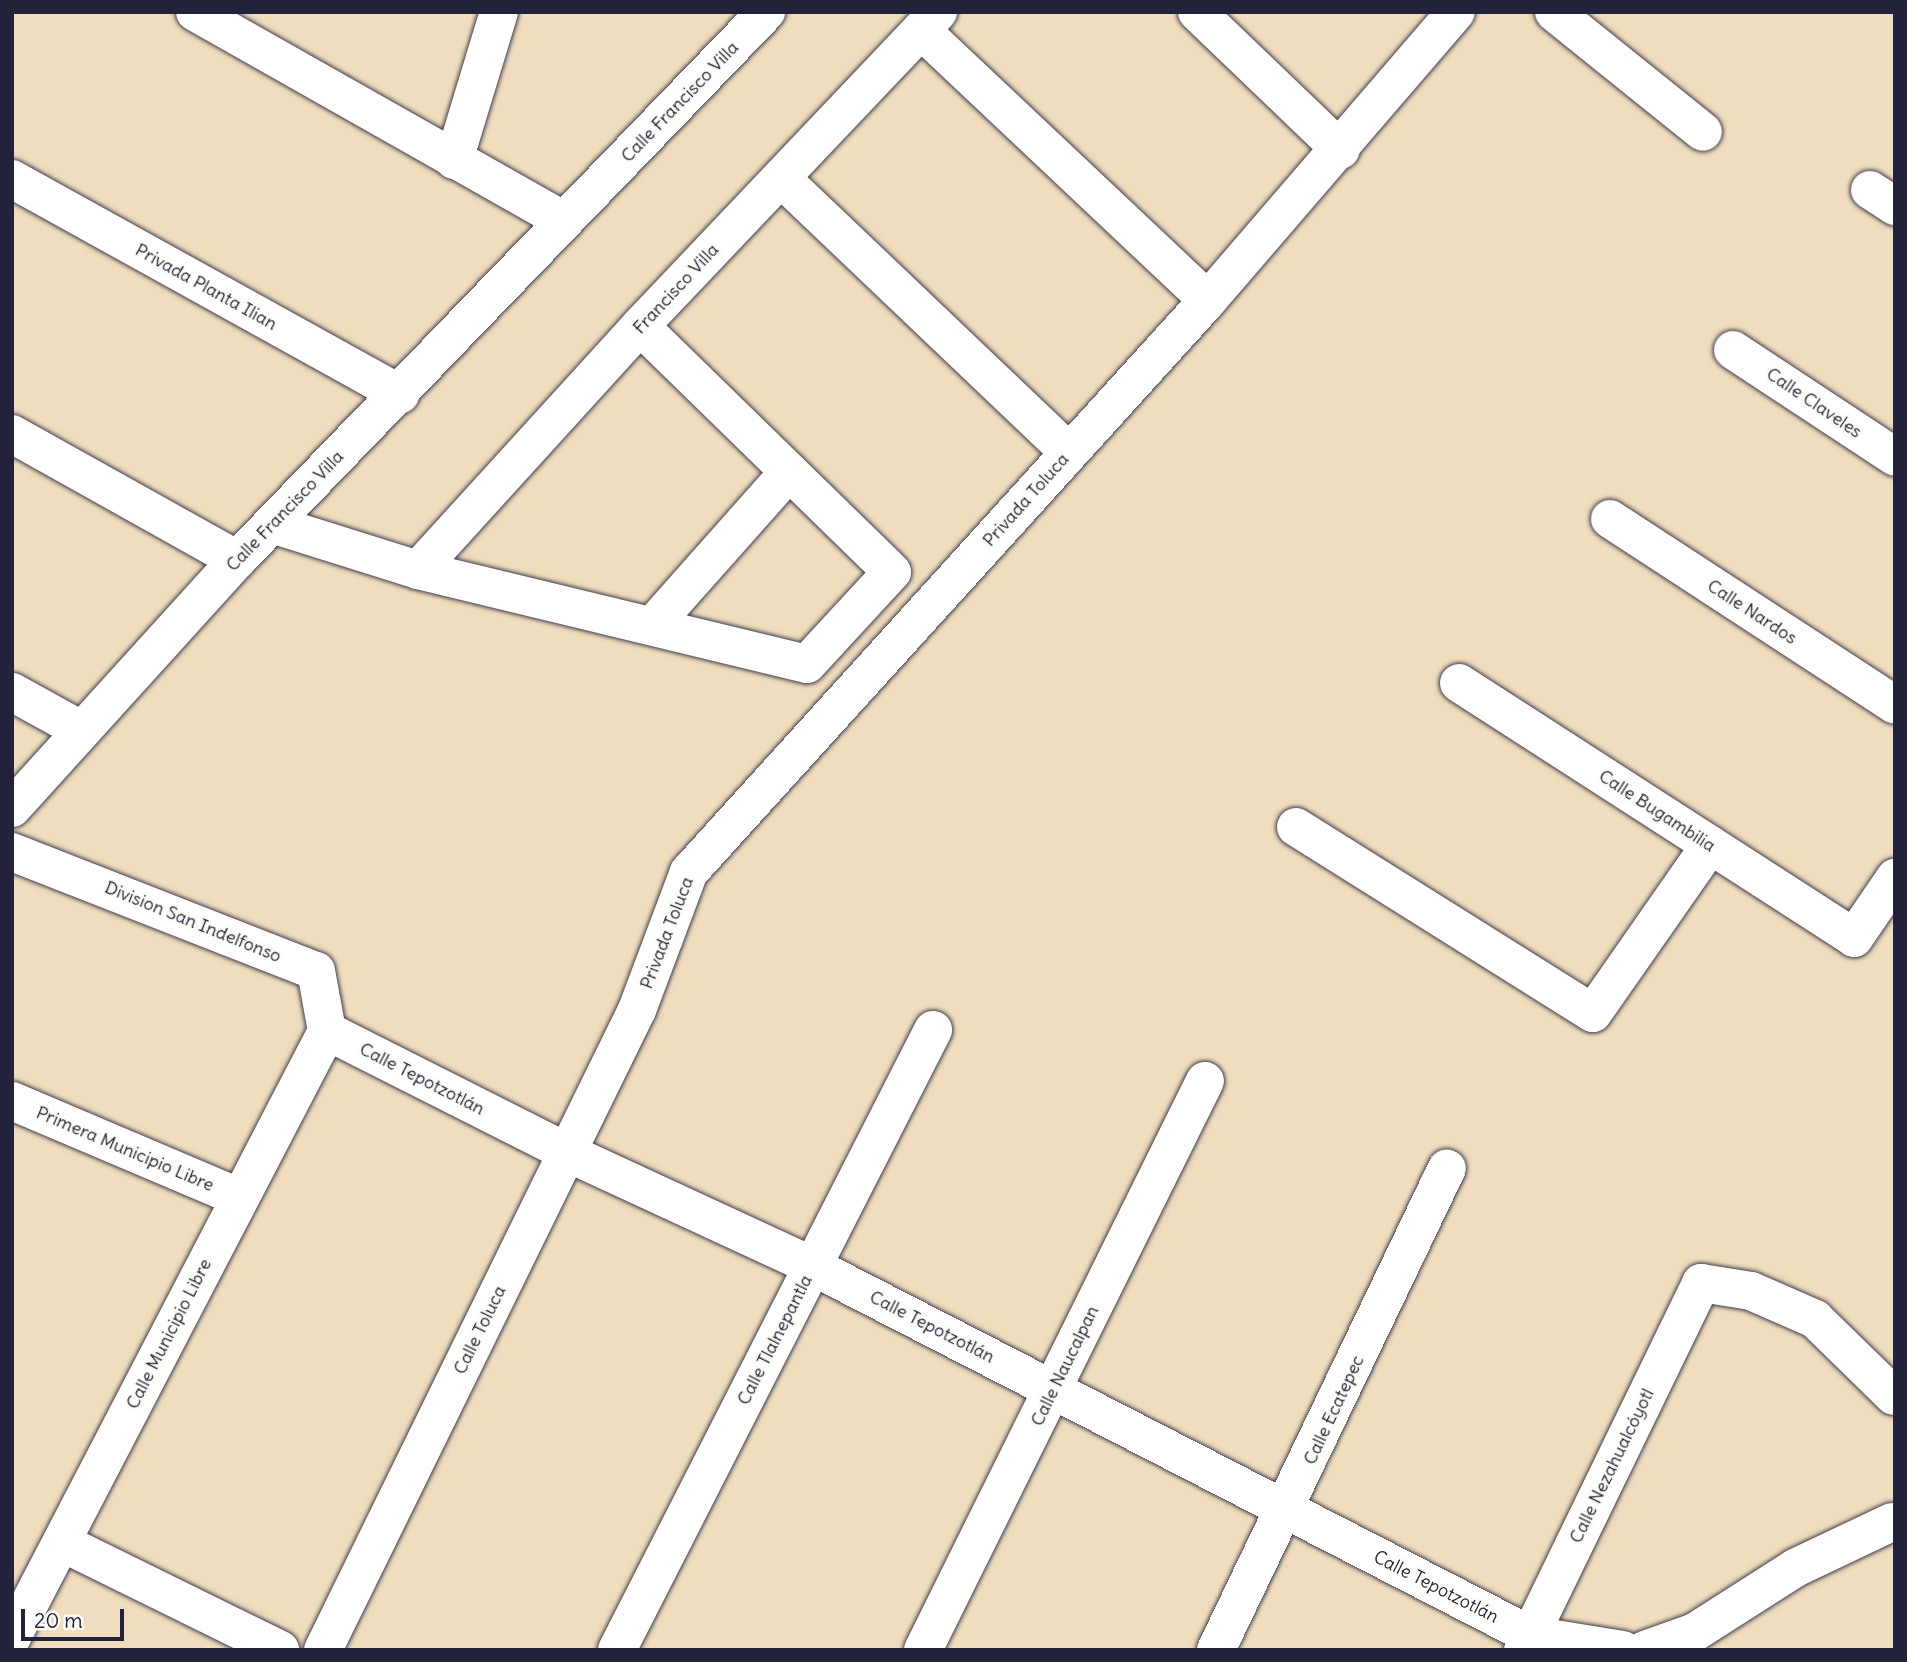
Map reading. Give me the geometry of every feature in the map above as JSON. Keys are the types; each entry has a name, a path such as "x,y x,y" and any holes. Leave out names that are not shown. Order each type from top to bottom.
{"street":[{"path":"195,12 565,221"},
{"path":"454,160 499,12"},
{"name":"Calle Francisco Villa","path":"12,808 79,729 236,560 400,394 766,12"},
{"path":"1197,12 1341,150"},
{"name":"Privada Toluca","path":"637,1010 689,872 1209,300 1341,150 1456,12"},
{"path":"1554,12 1703,132"},
{"path":"930,21 1209,300"},
{"name":"Francisco Villa","path":"418,569 640,326 930,21"},
{"path":"781,177 1069,452"},
{"name":"Privada Planta Ilian","path":"12,180 400,394"},
{"path":"272,524 418,569 807,664 892,572 640,326"},
{"name":"Calle Claveles","path":"1733,350 1895,457"},
{"path":"12,433 236,560"},
{"path":"653,625 789,472"},
{"name":"Calle Nardos","path":"1610,519 1895,705"},
{"name":"Calle Bugambilia","path":"1460,683 1854,938 1895,878"},
{"path":"12,692 79,729"},
{"path":"1296,827 1593,1013 1710,845"},
{"name":"Division San Indelfonso","path":"12,852 316,971 327,1031"},
{"name":"Calle Toluca","path":"323,1650 637,1010"},
{"name":"Calle Tlalnepantla","path":"617,1650 933,1030"},
{"name":"Calle Tepotzotlán","path":"327,1031 568,1153 812,1266 1287,1510 1526,1643 1623,1650"},
{"name":"Calle Municipio Libre","path":"12,1637 63,1543 238,1197 327,1031"},
{"name":"Calle Naucalpan","path":"923,1650 1205,1081"},
{"name":"Primera Municipio Libre","path":"12,1101 238,1197"},
{"name":"Calle Ecatepec","path":"1216,1650 1287,1510 1447,1168"},
{"name":"Calle Nezahualcóyotl","path":"1526,1643 1701,1283 1751,1291 1815,1319 1894,1396"},
{"path":"1645,1650 1695,1632 1796,1568 1892,1522"},
{"path":"63,1543 280,1650"}]}
